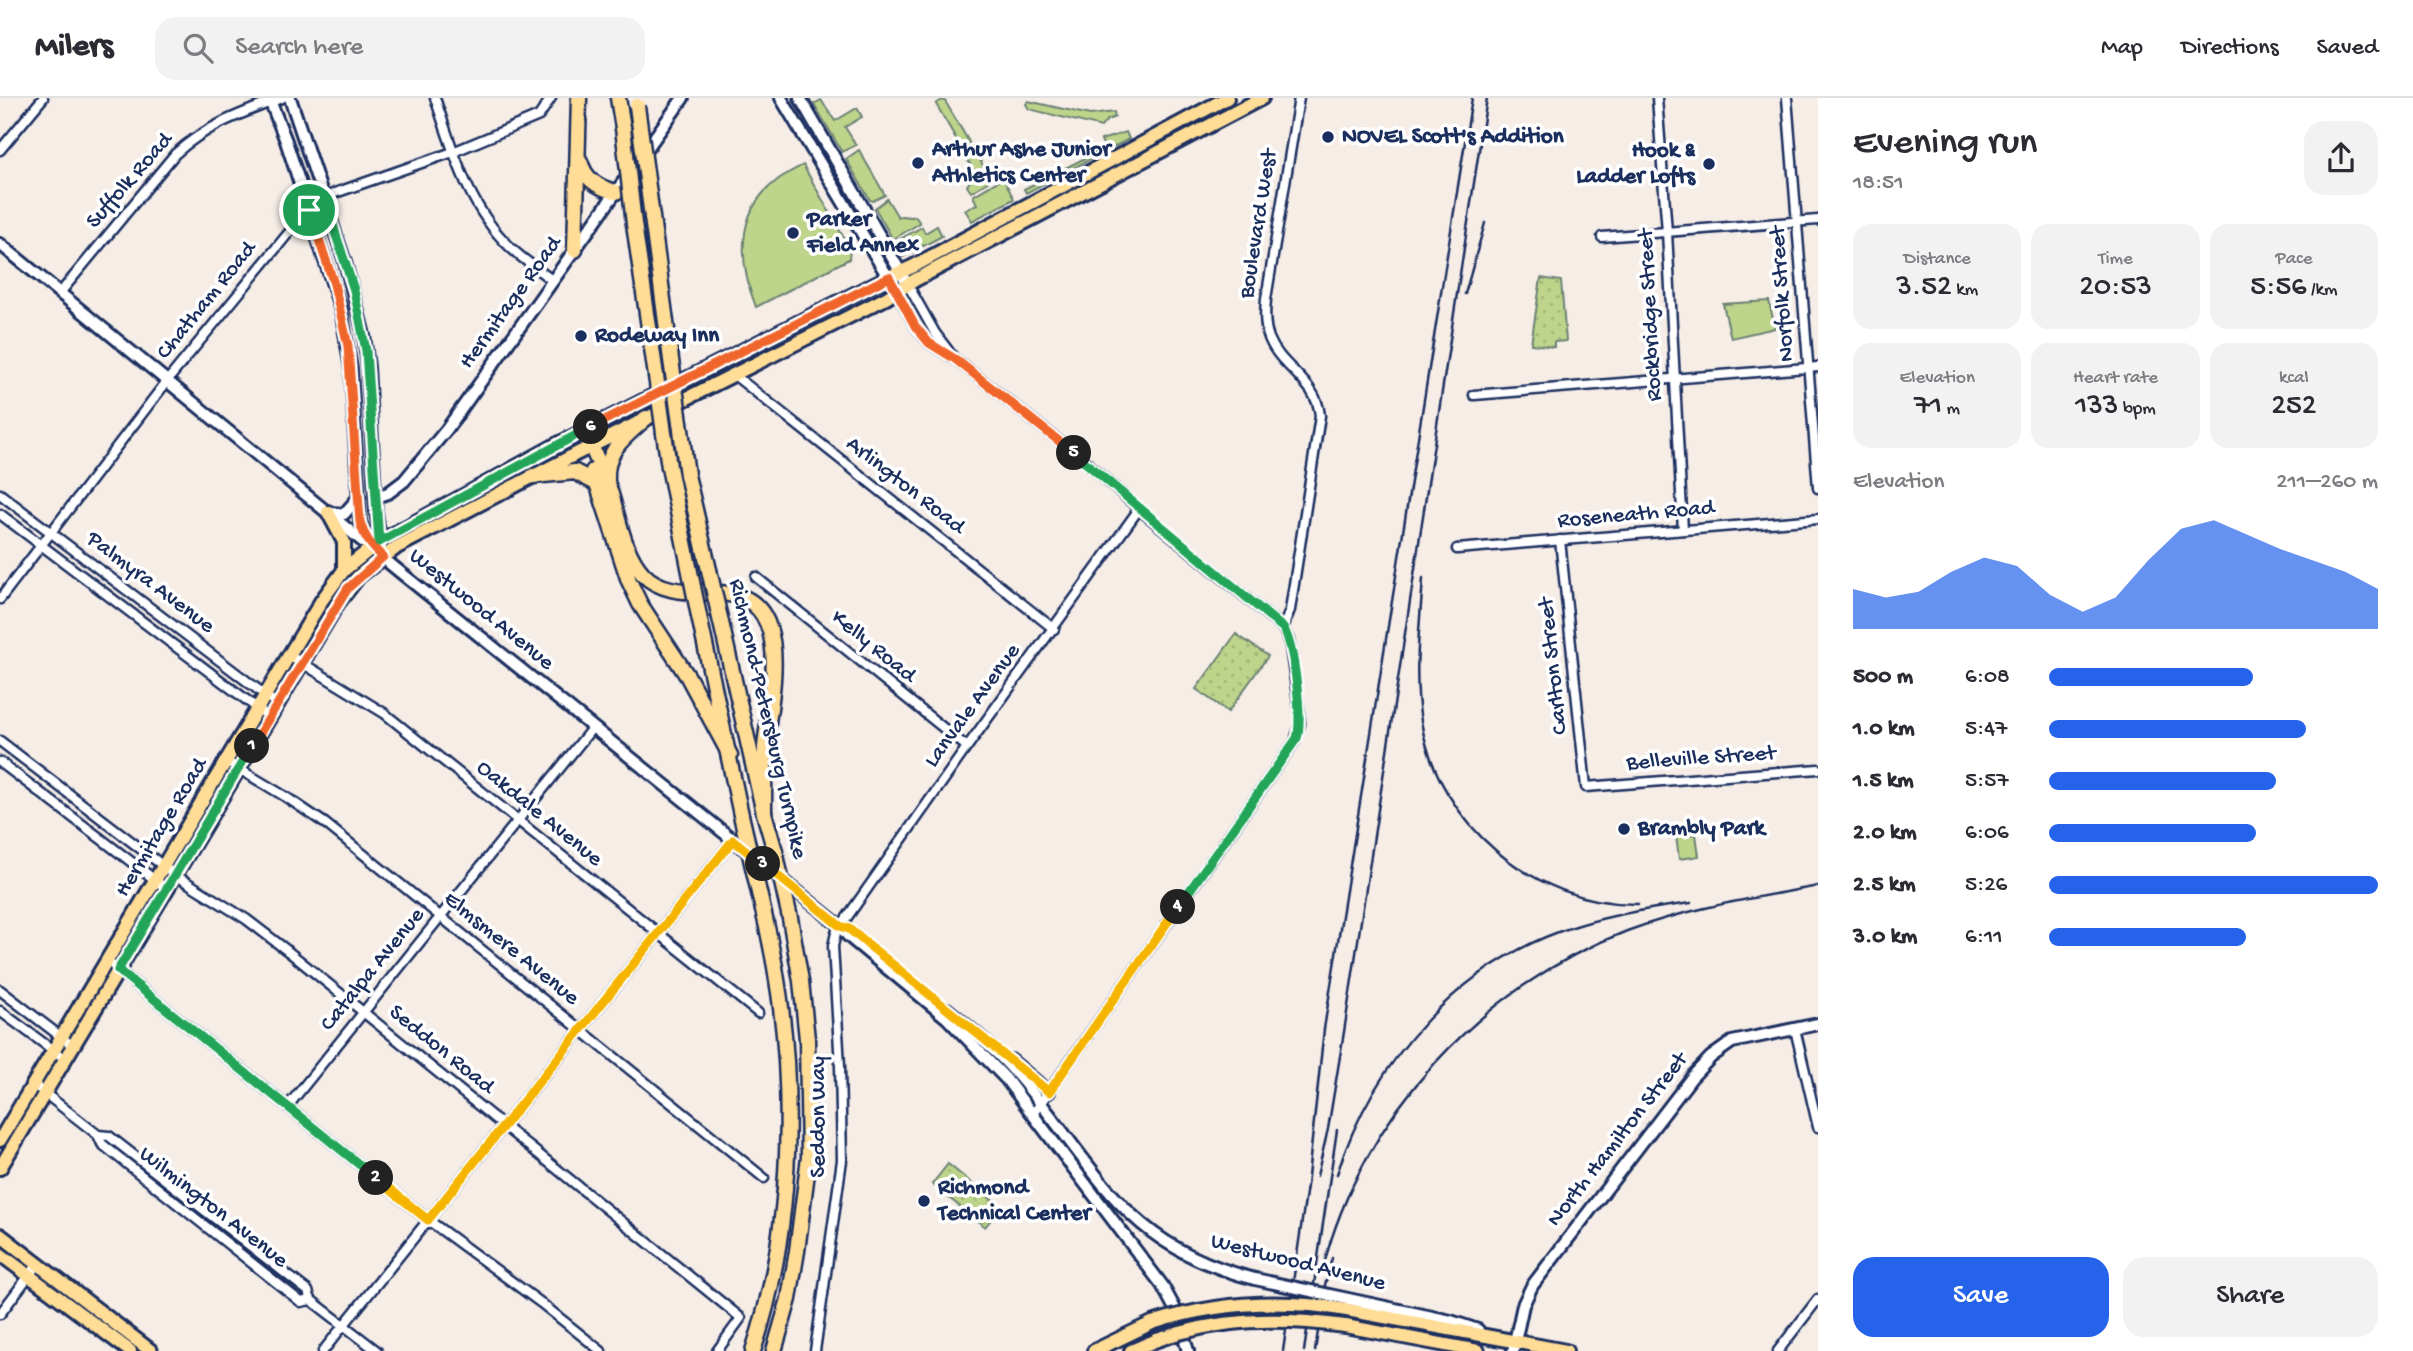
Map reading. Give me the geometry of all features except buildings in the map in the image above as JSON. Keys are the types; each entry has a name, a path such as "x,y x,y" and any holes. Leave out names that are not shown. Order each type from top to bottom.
{"highway":[{"path":"575,250 579,98"},
{"name":"Richmond-Petersburg Turnpike","path":"618,98 668,467 741,815 774,953 784,1035 788,1128 781,1226 772,1283 753,1351"},
{"name":"Richmond-Petersburg Turnpike","path":"636,102 687,475 775,851 801,981 807,1039 809,1157 789,1299 774,1351"},
{"path":"579,153 581,166 590,180 603,189 616,192"},
{"path":"646,418 626,436 610,456 603,484 629,581 640,604 688,677 730,755"},
{"path":"581,432 639,569 650,580 664,587 731,594 743,598 753,604 765,618 774,654 765,748 764,813"},
{"path":"533,476 575,472 603,484"}],"main road":[{"path":"290,98 354,290 363,335 368,367 376,497 375,545"},
{"name":"Hermitage Road","path":"668,120 676,98"},
{"name":"Hermitage Road","path":"376,497 401,484 434,445 683,98"},
{"path":"781,98 813,152 895,275"},
{"path":"800,98 852,186 902,288"},
{"path":"733,374 737,361 779,338 802,321 895,275 1227,98"},
{"name":"Hermitage Road","path":"0,1168 348,588 383,557 533,476 821,332 1262,98"},
{"path":"270,100 334,284 346,331 362,531 383,557"},
{"path":"813,152 822,152 828,157 841,178 852,186"},
{"path":"0,244 328,512 375,545"},
{"name":"Hermitage Road","path":"0,1140 322,600 344,570 375,545 581,432 802,321"},
{"path":"328,512 344,514 360,497"},
{"path":"328,512 345,547 344,570"},
{"name":"Westwood Avenue","path":"383,557 840,926 848,936 957,1027 1006,1079 1162,1285 1175,1309 1188,1351"},
{"name":"Westwood Avenue","path":"840,926 849,929 982,1038 1041,1104 1105,1189 1144,1227 1172,1247 1218,1269 1348,1304 1501,1337 1514,1345 1566,1351"},
{"name":"North Hamilton Street","path":"1514,1345 1525,1299 1536,1279 1692,1077 1711,1057 1732,1042 1818,1024"},
{"path":"982,1038 1049,1092"},
{"path":"0,1235 33,1270 130,1351"},
{"path":"0,1254 33,1270 151,1351"},
{"path":"1094,1351 1152,1323 1200,1310 1256,1302 1348,1304"},
{"path":"1131,1351 1205,1326 1244,1321 1286,1320 1345,1326 1478,1351"}],"street":[{"path":"0,150 43,98"},
{"name":"Suffolk Road","path":"60,293 175,154 196,136 219,122 270,100 282,98"},
{"path":"435,98 466,186 487,222 511,248 553,281"},
{"name":"Boulevard West","path":"1283,628 1290,610 1320,416 1315,394 1272,345 1265,320 1266,299 1299,98"},
{"name":"Rockbridge Street","path":"1657,98 1683,530"},
{"name":"Norfolk Street","path":"1787,98 1818,488"},
{"name":"Chatham Road","path":"0,599 167,381 309,210 324,198 453,152 540,116 551,99"},
{"path":"1602,237 1818,220"},
{"path":"902,288 955,359"},
{"path":"902,288 924,338 934,348 955,359 1086,462 1283,628 1289,640 1300,724 1295,741 1033,1114"},
{"path":"1474,395 1818,367"},
{"name":"Arlington Road","path":"733,374 1054,629"},
{"name":"Palmyra Avenue","path":"0,494 277,704"},
{"name":"Lanvale Avenue","path":"840,926 1139,509"},
{"name":"Palmyra Avenue","path":"0,514 269,717"},
{"name":"Roseneath Road","path":"1457,549 1818,519"},
{"name":"Carlton Street","path":"1560,540 1587,787"},
{"name":"Kelly Road","path":"756,577 967,747"},
{"name":"Oakdale Avenue","path":"289,655 372,704 758,1013"},
{"name":"Catalpa Avenue","path":"288,1106 593,727"},
{"name":"Seddon Road","path":"0,741 163,867 246,919 741,1318 717,1351"},
{"name":"Elmsmere Avenue","path":"226,761 310,812 764,1178"},
{"path":"0,762 167,889"},
{"name":"Belleville Street","path":"1587,787 1818,769"},
{"path":"323,1351 733,840"},
{"name":"Seddon Way","path":"815,1351 842,1160 833,946 840,926"},
{"path":"107,961 428,1220 601,1351"},
{"path":"0,990 73,1046"},
{"path":"0,1011 65,1059"},
{"path":"1795,1029 1818,1127"},
{"name":"Wilmington Avenue","path":"33,1084 98,1135 102,1144 301,1302 311,1300"},
{"name":"Wilmington Avenue","path":"98,1135 109,1136 214,1217 308,1291 311,1300 377,1351"},
{"path":"206,1227 214,1217"},
{"path":"0,1314 33,1270"},
{"path":"1778,1351 1818,1299"}],"green space":[{"path":"821,100 835,121 857,108 862,117 845,127 856,145 842,152 814,104"},
{"path":"942,100 969,142 968,146 962,149 936,104"},
{"path":"1028,101 1090,115 1114,112 1115,117 1107,120 1101,127 1029,109 1026,104"},
{"path":"1126,132 1129,139 1026,193 1024,189 1105,148 1101,140"},
{"path":"859,150 885,195 873,201 846,159"},
{"path":"975,151 991,180 971,192 967,186 975,172 964,154"},
{"name":"Parker Field Annex","path":"803,165 850,249 849,259 756,307 750,291 744,257 747,224 762,195 778,179"},
{"path":"1003,178 1014,199 972,221 965,210 977,204 973,196"},
{"path":"887,199 898,217 915,216 920,223 892,238 875,208"},
{"path":"937,226 942,236 903,257 895,242 922,227 925,233"},
{"path":"1541,278 1561,281 1566,341 1554,342 1554,347 1531,344"},
{"path":"1769,301 1775,328 1731,338 1723,304"},
{"path":"1236,634 1268,656 1228,712 1196,689"},
{"path":"1696,834 1699,856 1679,859 1676,836"},
{"path":"948,1164 1001,1207 985,1227 932,1184"}],"railway":[{"path":"1283,1351 1307,1186 1324,1029 1472,98"},
{"path":"1317,1176 1328,1129 1344,1032 1487,98"},
{"path":"1465,294 1485,223"},
{"path":"1423,578 1418,650 1421,721 1431,758 1447,793 1470,824 1497,852 1528,874 1563,890 1600,901 1638,904"},
{"path":"1323,1268 1341,1212 1366,1159 1398,1109 1435,1063 1477,1022 1523,986 1574,955 1650,923 1721,904 1818,886"},
{"path":"1337,1174 1353,1132 1373,1093 1398,1055 1427,1021 1459,990 1495,964 1534,942 1576,926 1633,912 1691,903"},
{"path":"1304,1351 1337,1130"},
{"path":"1315,1351 1332,1258"}],"place":[{"name":"NOVEL Scott's Addition","path":"1328,137"},
{"name":"Arthur Ashe Junior Athletics Center","path":"918,163"},
{"name":"Hook & Ladder Lofts","path":"1709,164"},
{"name":"Parker Field Annex","path":"793,233"},
{"name":"Rodeway Inn","path":"581,336"},
{"name":"Brambly Park","path":"1624,829"},
{"name":"Richmond Technical Center","path":"924,1201"}],"route":[{"path":"324,198 359,313 368,367 379,542 558,444 889,277 915,326 934,348 955,359 1086,462 1286,631 1299,709 1300,724 1295,741 1049,1092 849,929 840,926 733,840 428,1220 118,970 338,603 359,576 383,557 371,547 360,522 348,346 334,284 309,210 324,198"}]}
